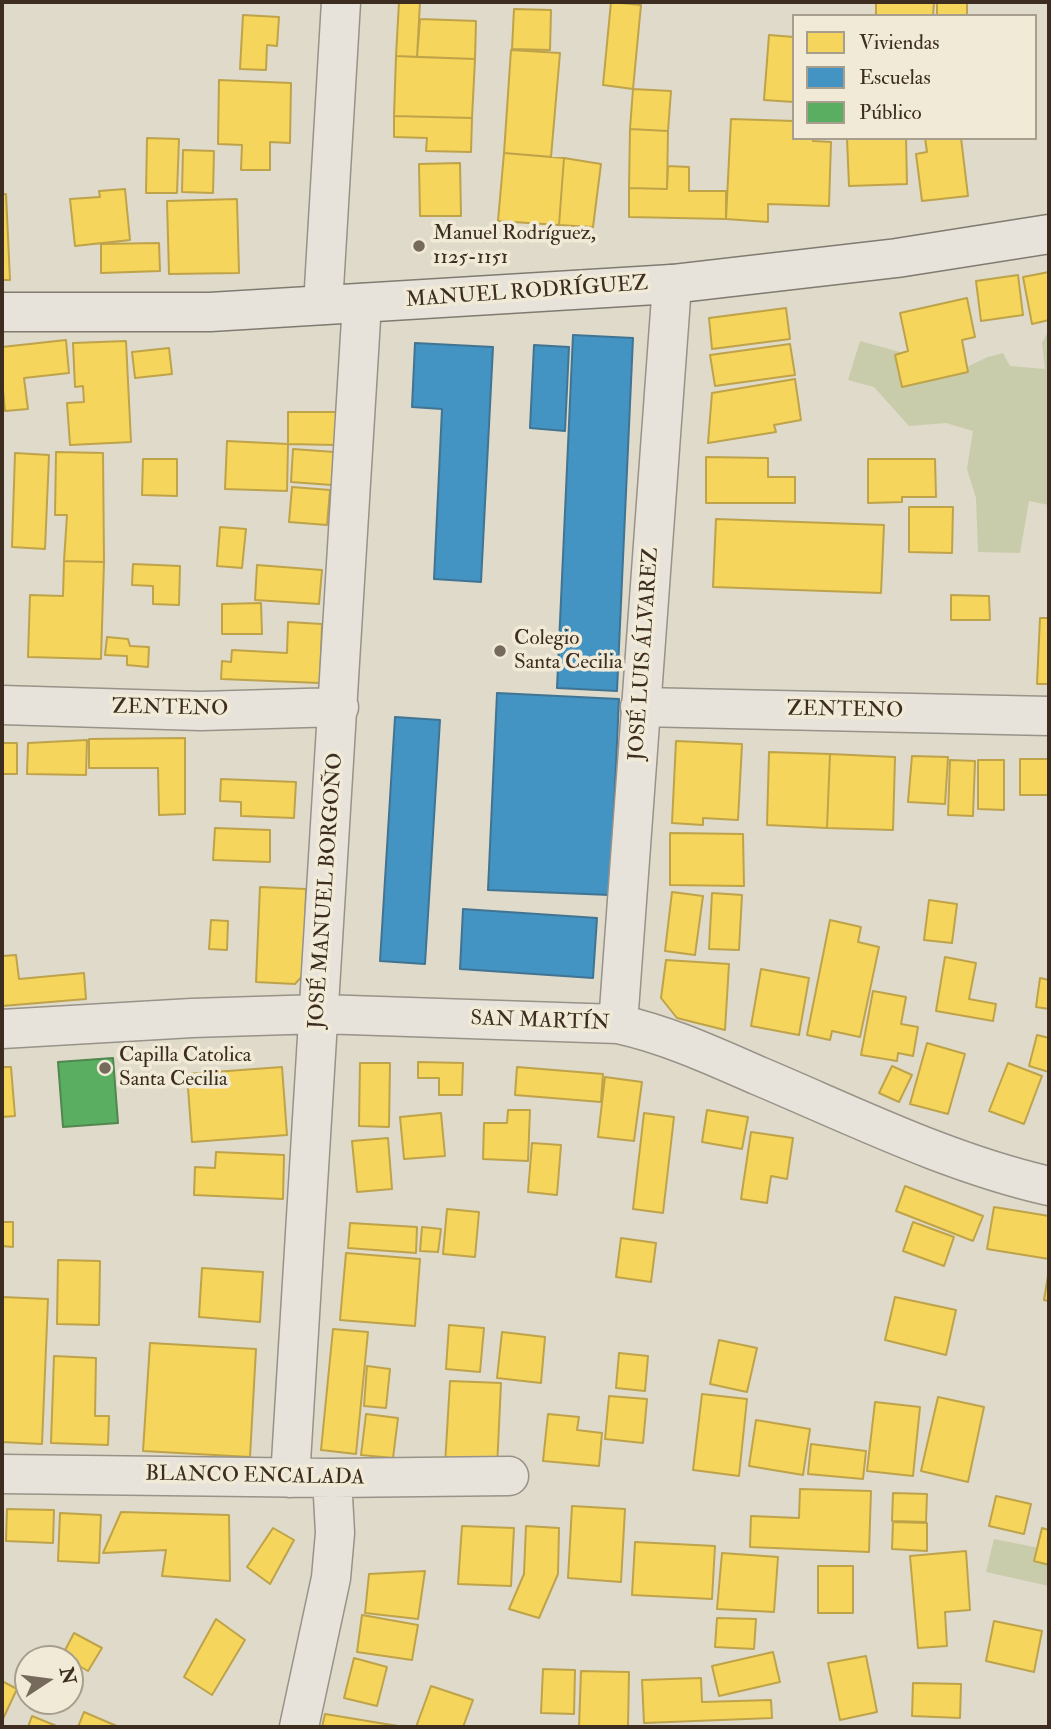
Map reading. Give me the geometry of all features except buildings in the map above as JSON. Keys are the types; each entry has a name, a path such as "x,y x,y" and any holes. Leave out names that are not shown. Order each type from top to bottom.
{"street":[{"path":"323,305 341,2"},
{"name":"MANUEL RODRÍGUEZ","path":"2,312 210,312 672,284 897,258 1049,234"},
{"name":"JOSÉ LUIS ÁLVAREZ","path":"618,1024 672,284"},
{"name":"JOSÉ MANUEL BORGOÑO","path":"290,1478 362,303"},
{"name":"ZENTENO","path":"2,705 201,711 339,708"},
{"name":"ZENTENO","path":"640,707 1049,716"},
{"name":"SAN MARTÍN","path":"2,1029 320,1014 618,1024 685,1044 919,1144 1049,1186"},
{"name":"BLANCO ENCALADA","path":"2,1474 290,1478 509,1476"},
{"path":"299,1727 331,1578 335,1533 332,1478"}],"green space":[{"path":"1049,330 1049,505 1029,501 1020,553 978,552 976,498 967,469 973,431 946,423 909,426 874,387 848,380 860,341 900,352 950,375 1003,353 1010,366 1045,369 1042,343"},
{"path":"994,1539 1049,1550 1049,1586 986,1572"}],"place":[{"name":"Manuel Rodríguez, 1125-1151","path":"419,246"},
{"name":"Colegio Santa Cecilia","path":"500,651"},
{"name":"Capilla Catolica Santa Cecilia","path":"105,1068"}]}
